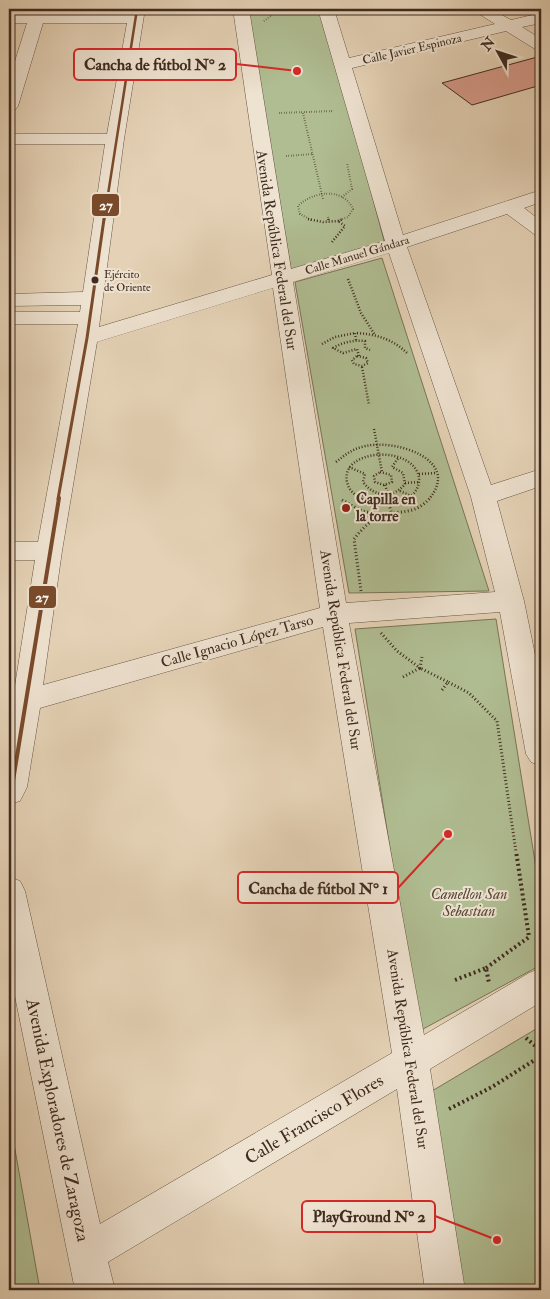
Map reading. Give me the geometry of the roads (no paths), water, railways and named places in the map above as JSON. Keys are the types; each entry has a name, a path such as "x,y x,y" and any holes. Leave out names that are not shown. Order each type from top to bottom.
{"street":[{"name":"Avenida República Federal del Sur","path":"241,9 334,614 411,1062 445,1290"},
{"path":"326,9 396,244 483,497 511,601 541,754"},
{"path":"481,9 541,46"},
{"path":"9,106 37,13"},
{"path":"9,18 37,13 136,13 115,138 89,318 49,551 27,701 12,786 9,792"},
{"name":"Calle Javier Espinoza","path":"342,65 541,18"},
{"path":"9,138 115,138"},
{"name":"Calle Manuel Gándara","path":"89,318 282,277 396,244 541,196"},
{"path":"509,206 541,230"},
{"path":"9,300 89,318"},
{"path":"9,318 89,318"},
{"path":"483,497 541,477"},
{"path":"9,551 49,551"},
{"name":"Calle Ignacio López Tarso","path":"27,701 334,614 511,601"},
{"name":"Avenida Exploradores de Zaragoza","path":"9,891 95,1290"},
{"name":"Calle Francisco Flores","path":"87,1253 541,984"}],"place":[{"name":"Cancha de fútbol N° 2","path":"297,71"},
{"name":"Ejército de Oriente","path":"95,280"},
{"name":"Capilla en la torre","path":"346,508"},
{"name":"Cancha de fútbol N° 1","path":"448,834"},
{"name":"PlayGround N° 2","path":"497,1240"}],"park label":[{"name":"Camellon San Sebastian","path":"469,902"}]}
